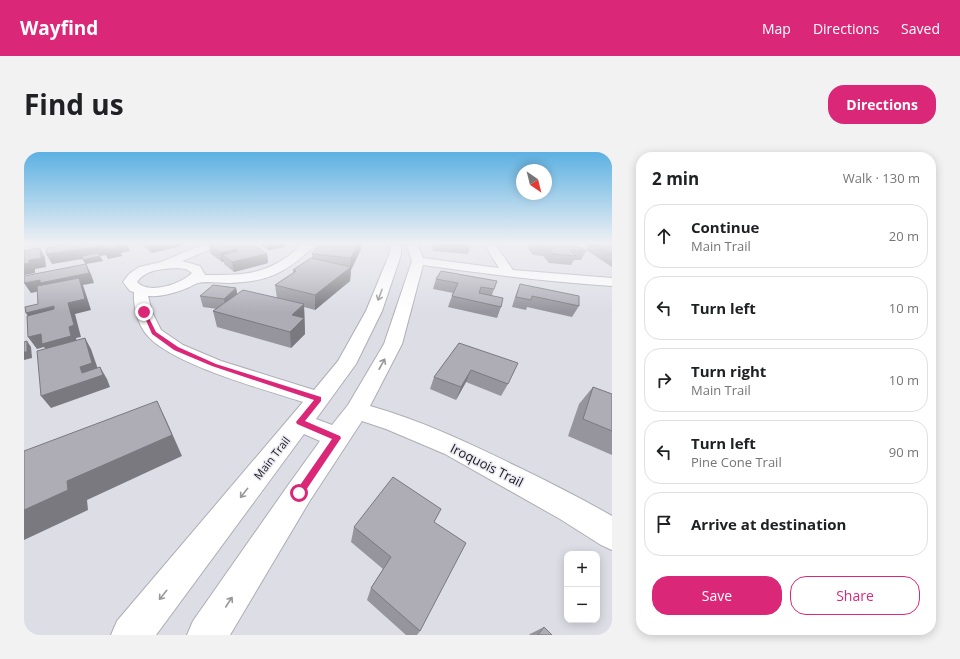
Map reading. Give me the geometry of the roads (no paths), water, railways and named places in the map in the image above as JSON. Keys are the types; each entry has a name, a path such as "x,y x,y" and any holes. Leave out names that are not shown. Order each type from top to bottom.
{"street":[{"path":"158,267 146,269 132,278 130,282 131,286 141,290 169,290 190,283 196,278 199,274 198,270 191,267"},
{"path":"196,278 243,278 271,272 284,267"},
{"name":"Main Trail","path":"131,635 346,364 399,267"},
{"path":"207,635 299,493 356,411 393,344 404,267"},
{"path":"472,267 509,273 612,282"},
{"path":"505,267 509,273"},
{"path":"141,290 144,312 154,333 176,349 214,365 318,399"},
{"path":"336,376 369,388"},
{"name":"Iroquois Trail","path":"356,411 394,422 454,447 572,509 612,534"},
{"path":"300,422 337,438"}]}
